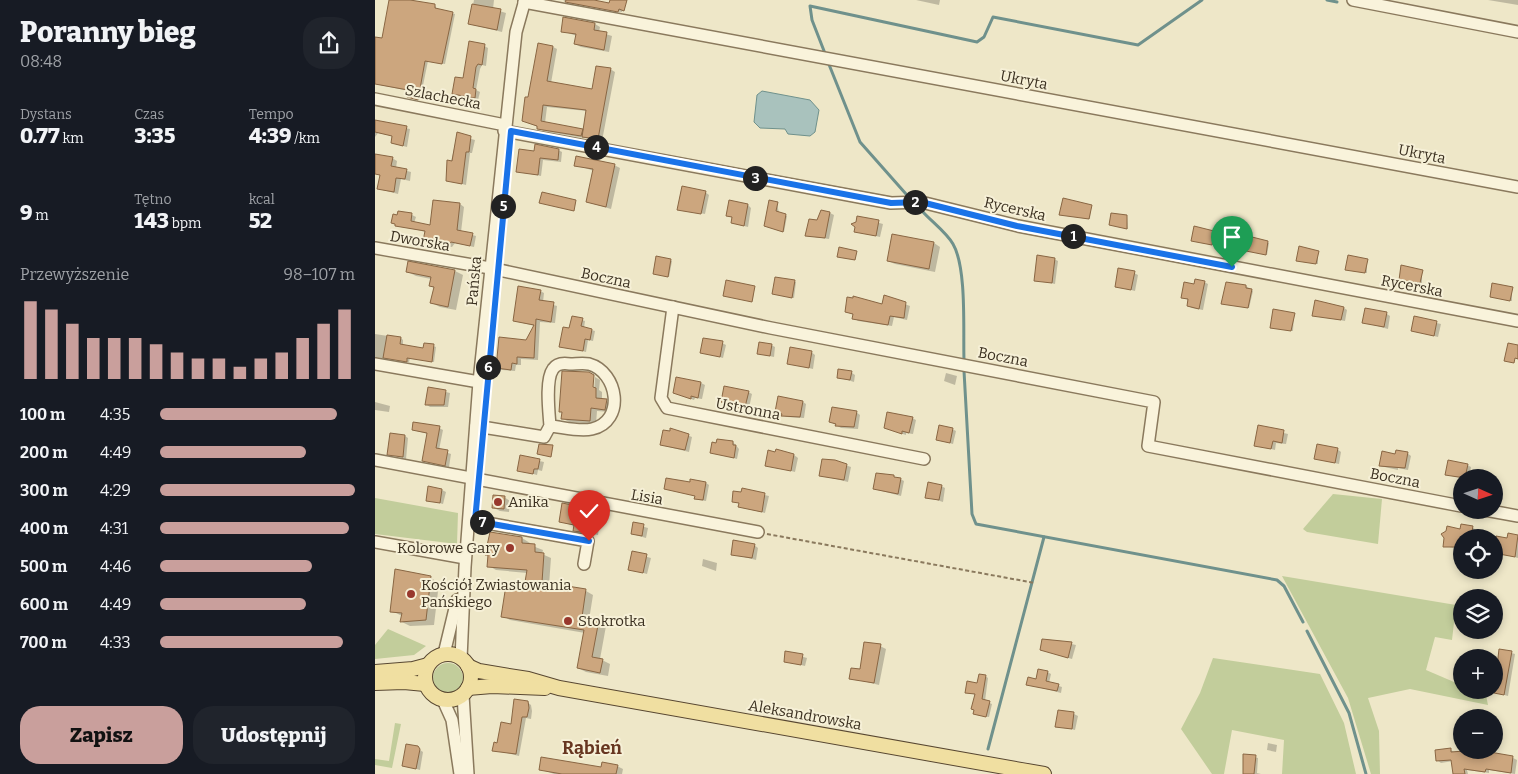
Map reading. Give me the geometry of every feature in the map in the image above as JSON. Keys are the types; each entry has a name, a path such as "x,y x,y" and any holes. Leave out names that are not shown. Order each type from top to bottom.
{"main road":[{"path":"444,654 453,655 465,662 471,676 466,692 456,699 443,700 431,694 425,684 424,674 428,665 437,656 444,654"},
{"name":"Aleksandrowska","path":"465,662 479,671 528,679 559,688 1044,774"},
{"path":"375,672 413,669 428,665"},
{"path":"375,683 404,682 425,684"},
{"name":"Aleksandrowska","path":"466,692 492,686 559,688"}],"street":[{"path":"1353,0 1518,32"},
{"name":"Ukryta","path":"524,1 1518,187"},
{"name":"Pańska","path":"444,654 465,562 490,268 516,32 524,1"},
{"name":"Szlachecka","path":"375,99 505,128"},
{"name":"Rycerska","path":"505,128 891,203 921,202 1017,226 1518,321"},
{"name":"Dworska","path":"375,248 490,268"},
{"name":"Boczna","path":"490,268 673,308 1153,402 1148,446 1453,504"},
{"name":"Ustronna","path":"673,308 661,398 667,408 924,460"},
{"path":"476,426 544,437 550,426 549,380 553,369 560,363 590,364 604,374 613,388 615,401 612,416 603,425 590,430 550,426"},
{"path":"375,364 479,382"},
{"name":"Lisia","path":"375,460 758,532"},
{"path":"1503,513 1518,516"},
{"path":"470,520 589,541 584,564"},
{"path":"375,542 465,562"},
{"name":"Pańska","path":"465,562 465,662"},
{"path":"466,692 468,774"},
{"path":"443,700 453,720 460,774"}],"path":[{"path":"758,532 1035,583"}],"green space":[{"path":"1333,494 1382,499 1378,544 1307,532 1303,529"},
{"path":"375,498 458,513 457,544 375,534"},
{"path":"1282,576 1453,604 1452,640 1435,637 1426,670 1453,682 1453,698 1410,689 1368,698 1379,731 1380,774 1371,774 1348,698"},
{"path":"388,629 426,646 414,655 375,659 375,645"},
{"path":"1213,658 1320,674 1344,723 1356,774 1282,774 1284,740 1232,730 1224,774 1212,774 1181,729 1200,693"},
{"path":"448,663 459,667 463,678 459,689 448,693 437,689 433,678 437,667"},
{"path":"1459,699 1487,699 1488,705"},
{"path":"395,723 401,724 392,768 375,765 375,759 389,761"}],"water":[{"path":"762,91 810,100 819,110 815,132 810,136 788,134 785,129 760,128 754,122 757,95"}],"building":[{"path":"389,0 410,0 435,4 435,8 453,12 442,64 425,61 418,100 407,97 408,90 375,84 375,37 382,38"},
{"path":"566,0 594,0 609,3 610,0 627,0 624,11 619,9 618,12 565,2"},
{"path":"472,4 501,9 497,30 468,24"},
{"path":"563,17 595,23 594,30 607,32 604,50 574,44 576,34 561,32"},
{"path":"469,41 485,44 482,65 478,64 476,67 473,88 476,89 475,98 452,94 455,77 463,78"},
{"path":"538,43 553,46 547,81 592,89 596,66 611,68 598,139 582,137 586,110 543,105 541,121 583,129 581,136 537,129 537,126 522,121 525,97 528,97"},
{"path":"375,120 407,126 403,146 391,143 392,136 375,132"},
{"path":"457,132 471,136 469,152 466,152 462,184 446,181 447,160 452,161"},
{"path":"535,144 559,149 558,160 540,158 538,175 516,172 519,149 534,151"},
{"path":"375,154 393,157 391,166 407,169 405,179 396,178 394,192 377,189 380,175 375,174"},
{"path":"576,156 615,164 606,207 586,202 593,169 574,166"},
{"path":"682,186 706,191 701,214 677,210"},
{"path":"542,192 576,200 574,211 539,203"},
{"path":"1063,198 1092,205 1089,219 1059,215"},
{"path":"433,200 460,203 457,230 473,233 470,246 451,242 448,246 423,241 425,231 395,226 395,224 391,223 393,214 397,215 398,211 412,213 411,221 430,225"},
{"path":"729,200 748,204 744,226 731,223 732,217 726,216"},
{"path":"769,200 778,202 776,211 786,214 783,232 764,226"},
{"path":"821,210 830,212 825,238 805,236 809,219 817,220"},
{"path":"1111,213 1127,215 1127,229 1109,225"},
{"path":"857,216 879,220 876,236 854,232 855,227 851,224 856,222"},
{"path":"1194,226 1214,231 1212,245 1191,241"},
{"path":"892,234 934,242 929,269 887,261"},
{"path":"1248,236 1268,241 1266,255 1246,251"},
{"path":"1299,246 1319,251 1316,264 1296,261"},
{"path":"839,247 857,251 855,260 837,257"},
{"path":"1037,255 1055,258 1052,283 1034,281"},
{"path":"1348,255 1368,259 1365,273 1345,270"},
{"path":"656,256 671,259 668,277 653,274"},
{"path":"408,261 455,270 448,307 430,303 434,287 429,286 431,277 406,272"},
{"path":"1401,265 1423,270 1420,283 1399,280"},
{"path":"1118,268 1135,271 1131,290 1115,287"},
{"path":"775,277 795,280 792,298 772,294"},
{"path":"1195,279 1205,281 1199,309 1187,306 1188,299 1181,298 1184,282 1194,284"},
{"path":"726,280 755,286 752,302 723,296"},
{"path":"1226,282 1246,285 1246,288 1252,289 1248,308 1221,304"},
{"path":"1492,283 1513,287 1510,301 1490,297"},
{"path":"518,286 541,290 539,300 554,302 551,322 536,319 534,358 517,357 517,364 512,363 511,370 496,368 499,337 526,340 534,325 513,321"},
{"path":"884,295 906,302 904,318 890,316 888,325 852,319 853,314 845,312 847,297 853,298 853,296 882,304"},
{"path":"1315,300 1344,307 1341,320 1312,316"},
{"path":"1365,308 1387,312 1384,327 1362,323"},
{"path":"1273,309 1295,313 1291,331 1270,328"},
{"path":"572,316 583,318 581,326 592,329 590,340 585,339 583,351 559,347 563,327 569,328"},
{"path":"1414,316 1437,321 1434,336 1411,331"},
{"path":"387,335 401,337 400,344 423,348 424,343 434,344 432,362 407,358 407,362 383,358"},
{"path":"703,338 723,341 720,357 700,353"},
{"path":"759,342 772,344 770,356 757,354"},
{"path":"1508,343 1518,345 1518,359 1515,358 1514,363 1504,361"},
{"path":"790,347 812,351 809,368 787,364"},
{"path":"838,369 852,371 850,380 837,378"},
{"path":"562,371 589,372 594,375 593,387 596,388 596,398 607,399 605,410 591,408 590,421 561,419 562,412 559,412"},
{"path":"676,377 701,382 698,398 691,396 691,399 673,393"},
{"path":"724,386 749,391 745,407 739,405 739,408 721,402"},
{"path":"428,387 446,390 444,405 425,405"},
{"path":"778,396 803,401 800,417 781,416 782,414 775,412"},
{"path":"832,407 857,411 854,427 835,426 836,424 829,422"},
{"path":"887,412 913,417 909,433 902,431 902,434 884,428"},
{"path":"413,422 440,426 436,448 448,450 445,466 422,461 427,433 412,430"},
{"path":"939,425 953,428 950,443 936,440"},
{"path":"1258,425 1284,430 1282,443 1273,441 1271,449 1254,446"},
{"path":"670,428 689,434 685,450 660,445 663,430 670,431"},
{"path":"390,433 405,435 403,457 387,455"},
{"path":"717,439 733,441 733,445 736,445 734,458 710,453 712,442 716,443"},
{"path":"539,444 553,445 551,457 537,454"},
{"path":"1317,444 1338,448 1335,463 1314,459"},
{"path":"776,449 794,454 791,471 765,466 768,450 775,452"},
{"path":"1396,450 1408,452 1405,468 1379,466 1382,451 1395,454"},
{"path":"520,455 540,459 538,469 534,469 533,474 517,471"},
{"path":"822,459 835,460 847,464 844,480 819,476"},
{"path":"1448,460 1468,464 1467,469 1453,469 1453,476 1445,475"},
{"path":"876,473 894,475 894,477 901,478 898,494 873,489"},
{"path":"666,478 690,482 690,479 706,482 703,500 694,499 695,496 664,489"},
{"path":"928,482 942,485 939,500 925,498"},
{"path":"428,486 442,489 440,503 426,501"},
{"path":"742,488 765,493 762,512 738,507 739,503 732,502 733,491 741,492"},
{"name":"Anika","path":"493,495 505,496 504,509 492,508"},
{"path":"562,503 578,506 577,512 582,513 580,523 596,525 595,534 573,531 574,525 559,522"},
{"path":"633,522 644,524 642,536 631,534"},
{"path":"1461,524 1473,526 1472,529 1460,529"},
{"path":"1447,526 1460,529 1453,529 1453,547 1443,547 1444,538 1441,534 1446,531"},
{"path":"490,532 522,537 522,543 535,544 535,552 544,553 542,582 586,589 582,617 599,620 592,657 603,659 600,673 577,668 584,630 501,617 506,585 524,588 527,570 487,567 488,555 485,555"},
{"path":"1508,533 1518,535 1515,557 1503,555 1503,537 1507,538"},
{"path":"733,540 755,544 752,558 731,555"},
{"path":"632,551 647,554 643,573 628,570"},
{"name":"Kościół Zwiastowania Pańskiego","path":"395,569 431,576 426,620 400,622 402,613 390,612"},
{"path":"1042,639 1072,642 1068,658 1040,650"},
{"path":"864,642 881,644 874,683 849,679 851,668 860,669"},
{"path":"1503,650 1512,651 1503,695"},
{"path":"785,651 803,654 801,665 784,662"},
{"path":"1038,669 1048,671 1046,681 1059,684 1057,691 1026,685 1028,677 1036,679"},
{"path":"979,674 986,675 982,699 990,701 986,717 973,714 974,710 971,709 975,694 965,693 967,681 977,683"},
{"path":"514,699 528,701 529,708 527,717 522,717 516,754 492,751 494,742 497,743 501,722 511,724"},
{"path":"1058,710 1074,712 1072,729 1055,727"},
{"path":"406,744 418,746 420,749 416,769 402,766"},
{"path":"1451,748 1453,759 1503,759 1503,754 1513,756 1511,773 1486,769 1485,772 1464,769 1465,774 1453,774 1451,760 1436,761 1435,750"},
{"path":"1243,754 1256,755 1254,774 1243,774"},
{"path":"541,757 601,767 602,762 618,765 616,774 562,774 539,770"}],"waterway":[{"path":"826,56 812,20 810,6 977,42 984,37 993,17 1138,45 1202,0"},
{"path":"1327,0 1337,2"},
{"path":"828,62 860,142 906,194"},
{"path":"923,212 943,231 953,244 957,255 962,284 964,360"},
{"path":"964,371 972,514 976,524 1277,580 1284,586 1303,622"},
{"path":"988,749 1044,537"},
{"path":"1307,631 1349,713 1366,774"}],"place":[{"name":"Anika","path":"498,502"},
{"name":"Kolorowe Gary","path":"510,548"},
{"name":"Kościół Zwiastowania Pańskiego","path":"411,594"},
{"name":"Stokrotka","path":"568,621"}],"district":[{"name":"Rąbień","path":"592,748"}],"route":[{"path":"589,541 475,521 482,427 511,131 891,203 921,202 1017,226 1232,267"}]}
